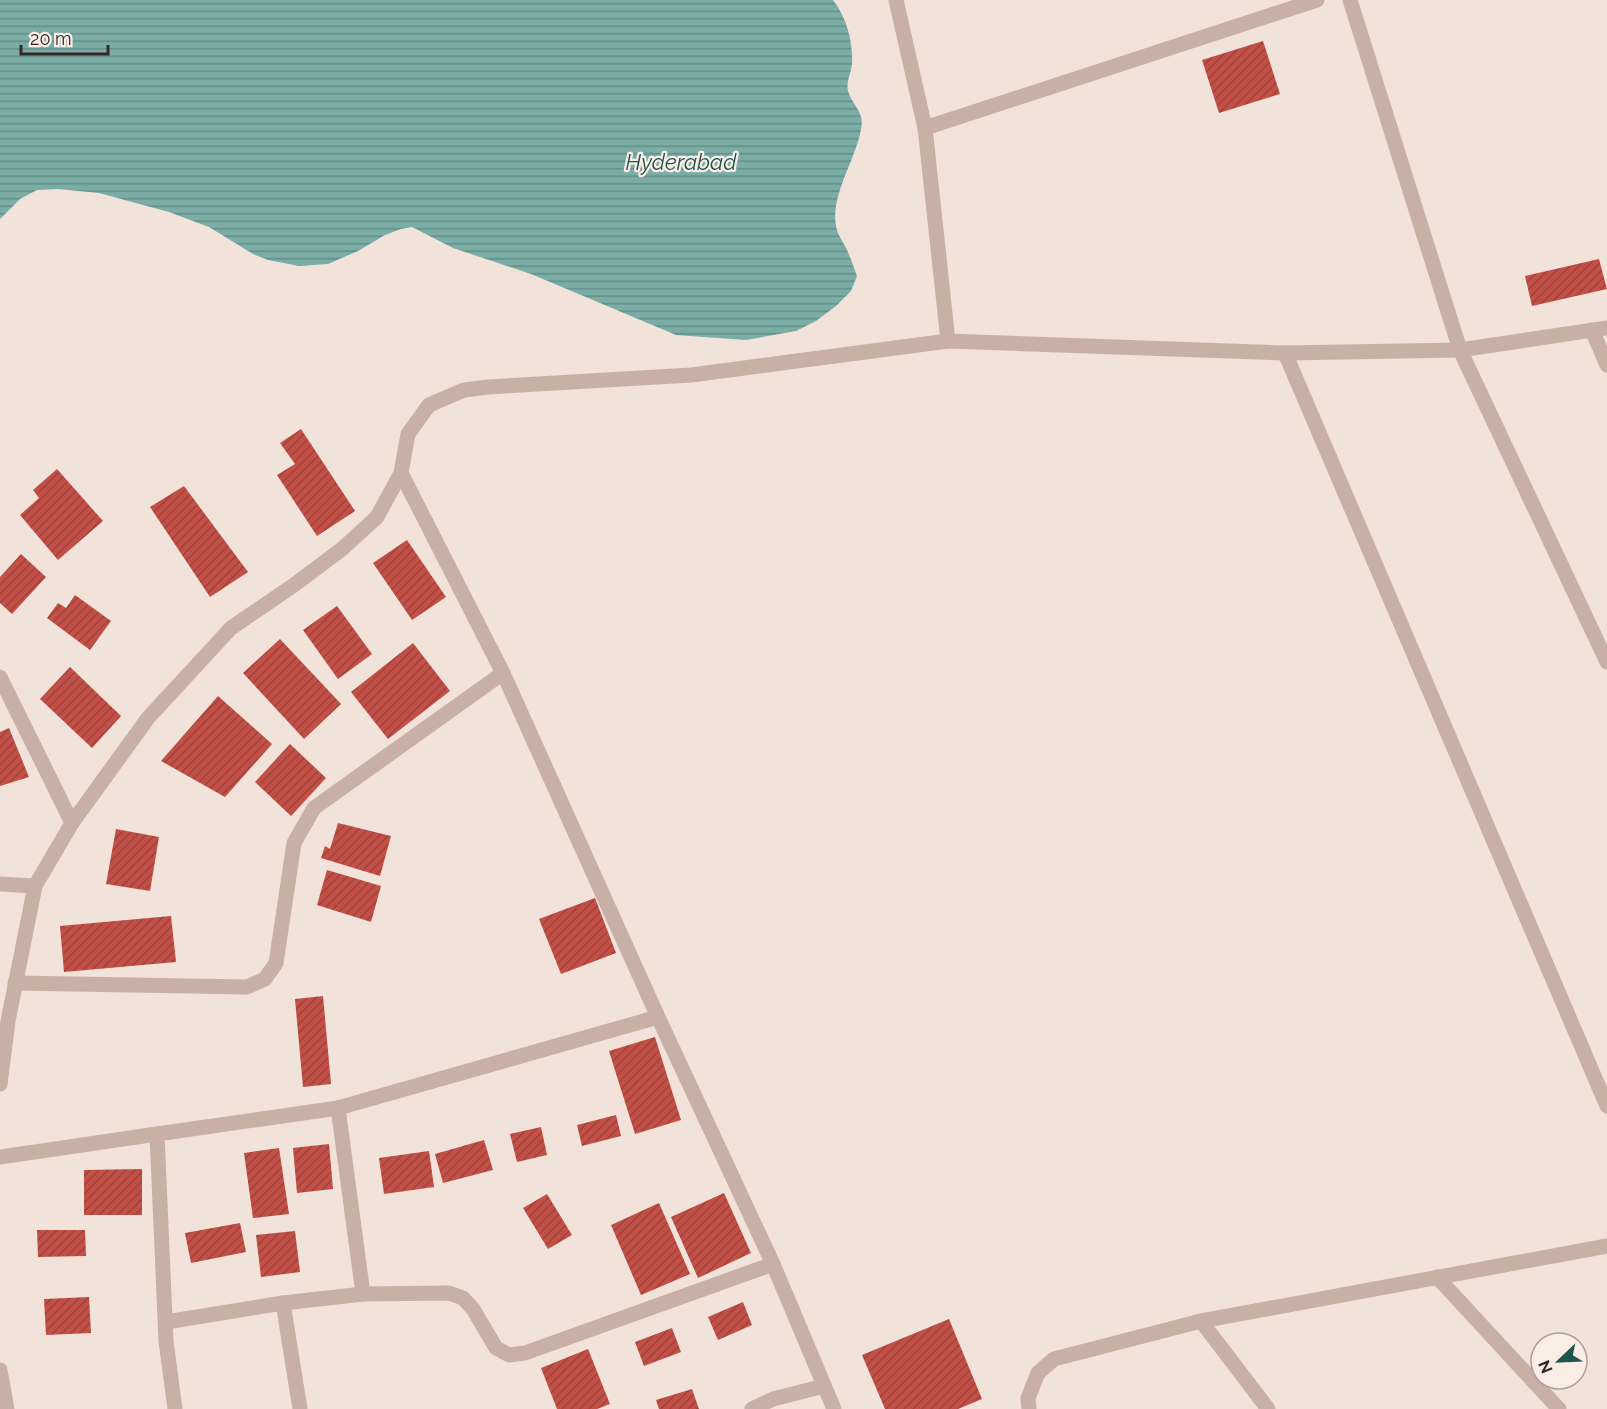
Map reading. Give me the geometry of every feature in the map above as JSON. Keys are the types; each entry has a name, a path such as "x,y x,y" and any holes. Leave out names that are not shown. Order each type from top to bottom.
{"street":[{"path":"896,0 926,128 948,341"},
{"path":"926,128 1317,0"},
{"path":"1350,0 1460,350 1607,662"},
{"path":"0,1084 8,1021 35,886 72,823 148,718 231,628 342,549 377,517 401,473 408,434 429,405 464,390 488,387 691,375 948,341 1285,352 1460,350 1599,329 1607,365"},
{"path":"1285,352 1607,1106"},
{"path":"401,473 503,673 658,1017 773,1264 834,1409"},
{"path":"15,983 247,987 265,979 276,963 294,843 314,808 503,673"},
{"path":"0,677 72,823"},
{"path":"0,884 35,886"},
{"path":"0,1157 338,1108 658,1017"},
{"path":"338,1108 363,1294"},
{"path":"157,1134 166,1341 175,1409"},
{"path":"1029,1409 1028,1398 1038,1373 1054,1359 1201,1321 1607,1246"},
{"path":"166,1322 363,1294 449,1293 463,1298 473,1309 496,1348 509,1355 525,1353 773,1264"},
{"path":"1437,1277 1559,1409"},
{"path":"284,1304 300,1409"},
{"path":"1201,1321 1268,1409"},
{"path":"0,1370 7,1409"},
{"path":"752,1409 773,1399 824,1386"}],"water":[{"name":"Hyderabad","path":"0,0 833,0 842,14 850,39 852,64 848,91 860,113 862,123 858,141 840,190 835,214 838,232 857,276 851,291 816,321 796,331 746,340 676,335 531,274 453,248 412,227 385,235 358,251 328,264 299,266 268,260 253,254 209,227 169,212 99,193 58,189 37,190 20,199 0,219"}],"building":[{"path":"1263,41 1280,94 1219,113 1202,60"},
{"path":"1599,259 1607,289 1532,306 1525,276"},
{"path":"301,429 355,511 317,536 277,475 295,464 280,443"},
{"path":"57,469 103,521 58,560 20,515 39,498 33,490"},
{"path":"184,486 248,572 210,597 150,507"},
{"path":"407,540 446,597 412,620 373,563"},
{"path":"21,554 46,577 12,614 0,603 0,577"},
{"path":"75,595 111,621 90,650 47,618 58,603 66,608"},
{"path":"337,606 372,654 338,679 303,630"},
{"path":"280,639 341,704 304,739 243,673"},
{"path":"413,643 450,691 388,739 351,692"},
{"path":"70,667 121,716 92,748 40,699"},
{"path":"218,696 272,744 225,797 161,761"},
{"path":"9,728 29,777 0,786 0,732"},
{"path":"290,744 326,778 291,816 255,782"},
{"path":"338,823 391,836 380,876 321,858 325,846 330,849"},
{"path":"116,829 159,837 150,891 106,884"},
{"path":"327,870 381,886 371,922 317,905"},
{"path":"595,898 616,953 561,974 539,919"},
{"path":"171,916 176,962 64,972 60,926"},
{"path":"323,996 331,1084 303,1087 295,999"},
{"path":"655,1037 681,1120 635,1134 609,1051"},
{"path":"616,1115 621,1136 582,1146 577,1125"},
{"path":"541,1127 547,1155 517,1162 510,1134"},
{"path":"484,1140 493,1170 443,1183 435,1154"},
{"path":"329,1144 333,1189 297,1193 293,1148"},
{"path":"279,1148 289,1214 253,1218 244,1153"},
{"path":"429,1151 434,1187 384,1194 379,1158"},
{"path":"142,1169 142,1215 84,1215 84,1170"},
{"path":"724,1193 751,1253 698,1278 671,1217"},
{"path":"547,1194 572,1235 548,1249 523,1208"},
{"path":"659,1203 690,1274 641,1295 611,1225"},
{"path":"240,1223 246,1252 191,1263 185,1233"},
{"path":"37,1230 85,1230 86,1256 38,1257"},
{"path":"295,1231 300,1272 261,1277 256,1235"},
{"path":"89,1297 91,1333 46,1335 44,1299"},
{"path":"743,1302 752,1325 718,1340 708,1317"},
{"path":"949,1319 982,1399 958,1409 885,1409 862,1355"},
{"path":"672,1328 681,1352 644,1366 635,1342"},
{"path":"588,1349 610,1404 597,1409 557,1409 541,1368"},
{"path":"692,1389 699,1409 659,1409 656,1400"}]}
